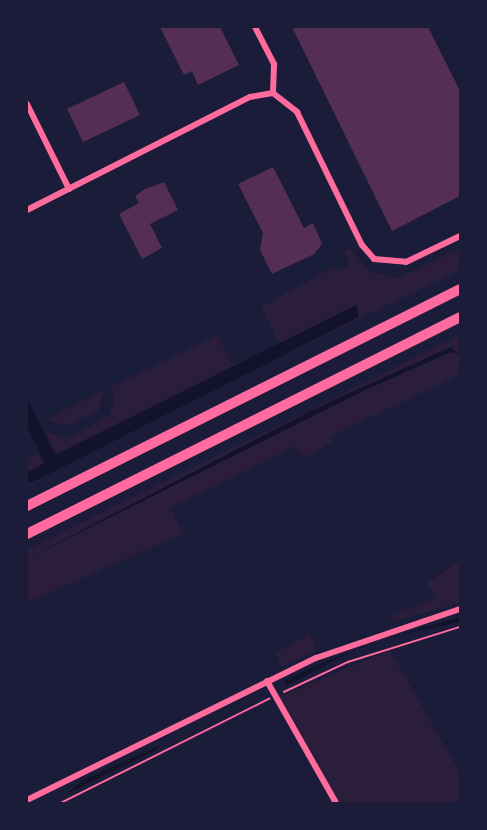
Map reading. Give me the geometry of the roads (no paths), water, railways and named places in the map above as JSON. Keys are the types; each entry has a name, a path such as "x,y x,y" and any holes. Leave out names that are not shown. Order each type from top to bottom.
{"highway":[{"path":"27,506 460,289"},
{"path":"27,534 460,317"}],"street":[{"path":"255,27 274,64 273,93"},
{"path":"27,210 250,97 273,93 297,112 362,245 374,259 406,262 460,236"},
{"path":"27,105 69,189"},
{"path":"27,800 267,681 354,642 460,609"},
{"path":"267,681 336,803"}]}
